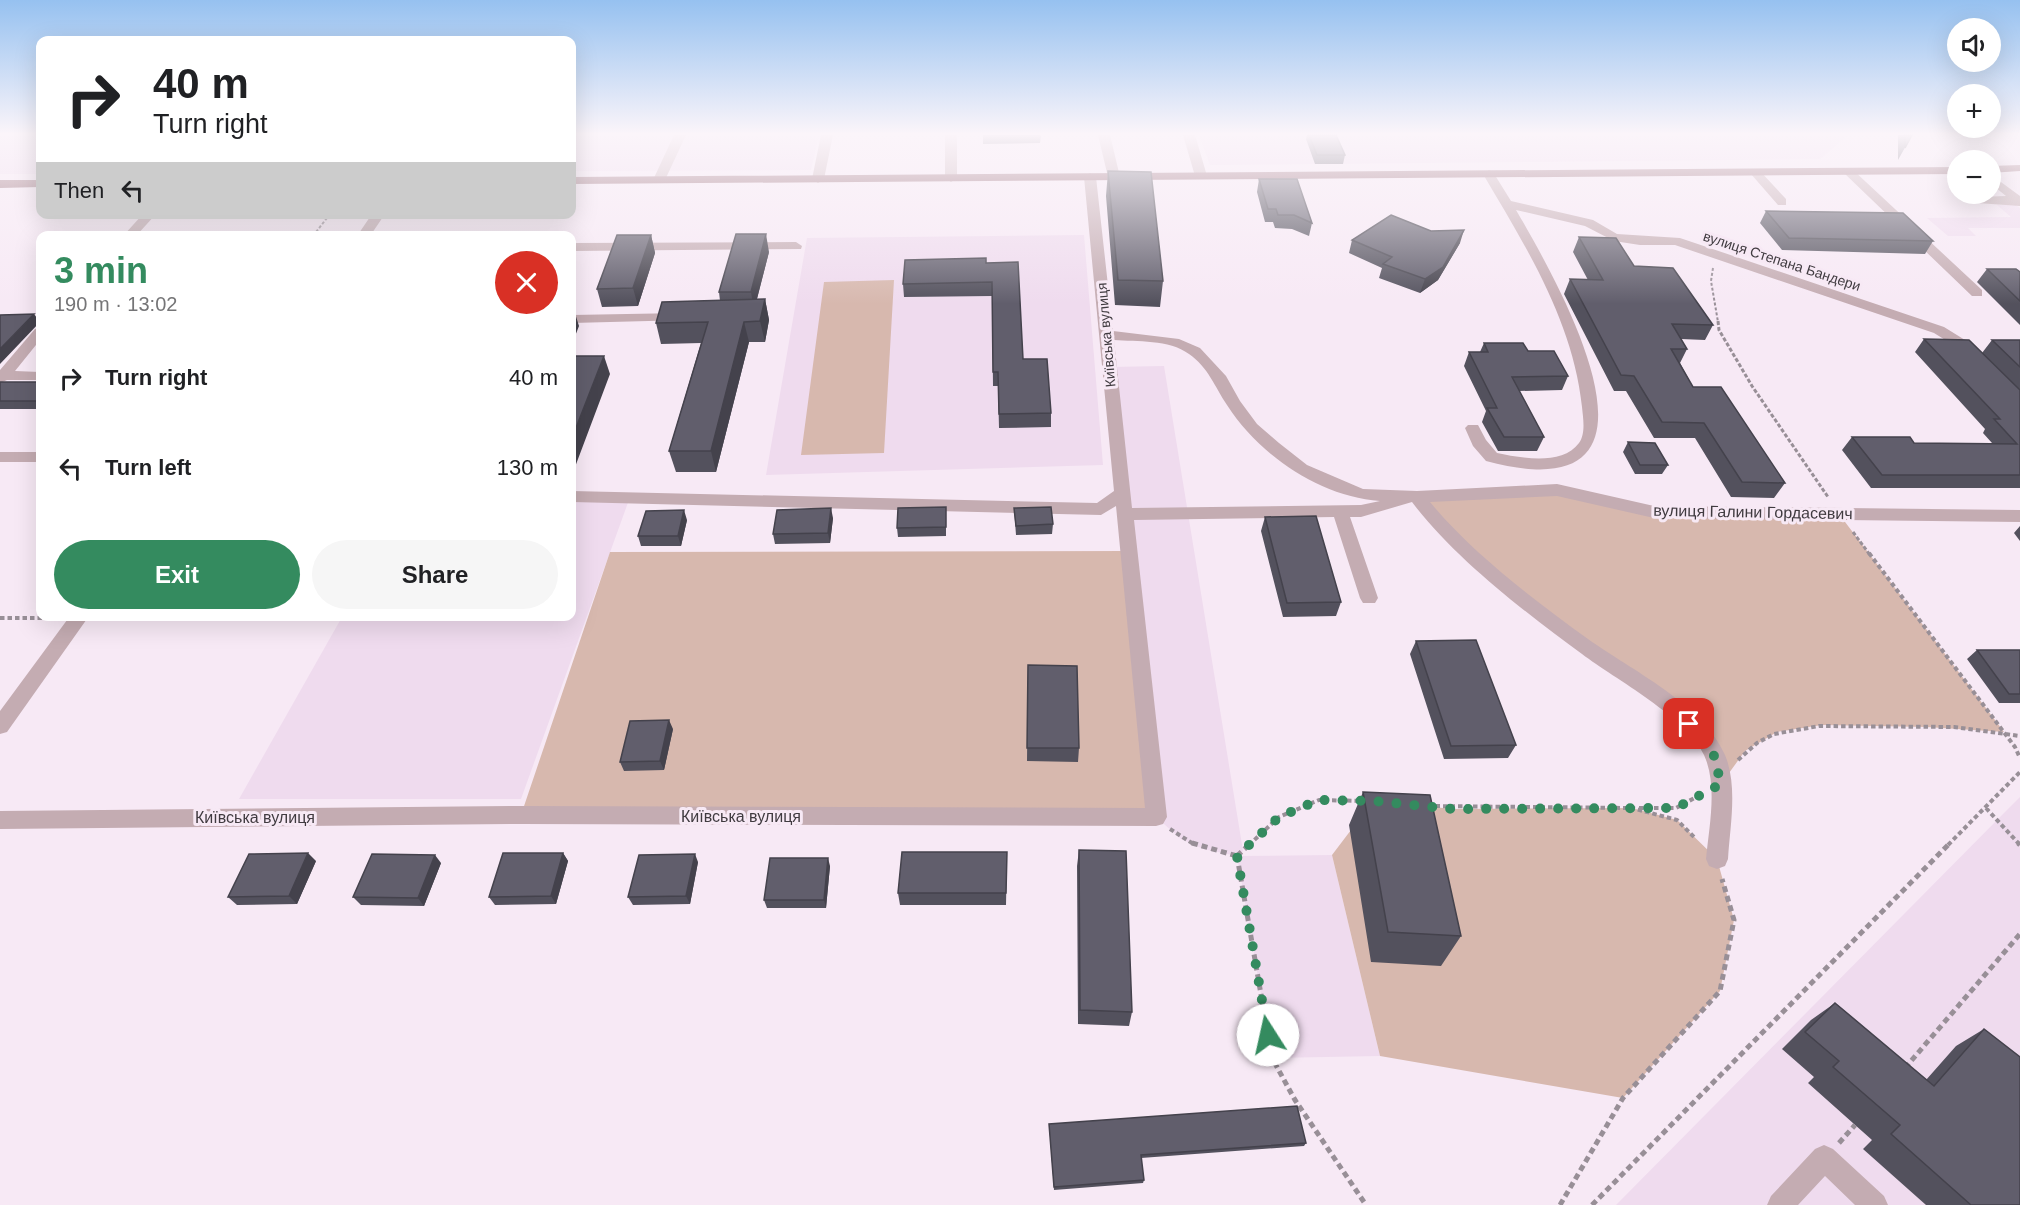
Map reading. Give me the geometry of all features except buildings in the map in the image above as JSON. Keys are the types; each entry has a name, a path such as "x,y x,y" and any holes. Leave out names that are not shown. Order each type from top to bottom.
{"street":[{"name":"Київська вулиця","path":"0,820 509,815 1156,817 1091,191"},
{"path":"1473,428 1479,442 1491,457 1535,462 1570,458 1586,445 1591,429 1589,395 1583,362 1568,319 1500,191"},
{"path":"1773,191 1782,201"},
{"path":"1869,191 1977,293"},
{"path":"2007,191 2019,201"},
{"path":"2001,201 2019,201"},
{"name":"вулиця Степана Бандери","path":"1508,204 1589,223 1614,237 1640,241 1676,241 1939,330 1960,343 1982,366"},
{"path":"134,231 145,219"},
{"path":"576,247 796,246"},
{"path":"576,319 700,317"},
{"path":"1106,335 1163,340 1179,343 1195,351 1221,379 1233,403 1252,428 1302,469 1361,494 1417,497"},
{"path":"2,377 36,339"},
{"path":"2,377 36,375"},
{"path":"0,457 36,457"},
{"name":"вулиця Галини Гордасевич","path":"1417,497 1557,490 1654,512 2020,516"},
{"path":"576,497 1101,510 1122,493"},
{"path":"1125,514 1361,511 1417,497"},
{"path":"1417,497 1434,521 1511,588 1689,724 1712,748 1721,784 1717,859"},
{"path":"1340,511 1369,598"},
{"path":"0,726 76,621"},
{"path":"1780,1205 1824,1158 1875,1205"}],"path":[{"path":"1701,250 1714,269 1710,281 1719,330 1752,386 1839,514 2004,732 2020,758"},
{"path":"0,618 36,618"},
{"path":"1419,806 1453,809 1676,808 1721,784 1745,751 1776,732 1822,725 1927,727 2004,732 2020,736"},
{"path":"1592,1205 2020,772"},
{"path":"1237,856 1279,817 1319,800 1373,801"},
{"path":"1560,1205 1623,1098 1720,991 1734,920 1717,859 1677,820 1632,808"},
{"path":"1986,808 2020,845"},
{"path":"1156,817 1181,839 1203,849 1237,856"},
{"path":"1237,856 1272,1058 1295,1100 1366,1205"},
{"path":"1896,1078 2020,934"}],"shaded area":[{"path":"1997,205 2016,205 2020,208 2020,228 1968,228 1976,236 1948,236 1927,218 2011,217"},
{"path":"1084,235 1103,465 766,475 807,238"},
{"path":"894,280 884,453 801,455 824,282"},
{"path":"1164,366 1243,851 1238,856 1332,855 1380,1056 1272,1058 1237,856 1203,849 1181,839 1156,817 1109,367"},
{"path":"1557,490 1654,512 1839,514 2004,732 1927,727 1822,725 1777,732 1745,751 1721,784 1711,748 1511,588 1417,497"},
{"path":"576,497 630,497 521,799 239,799 340,621 576,621"},
{"path":"1128,551 1156,817 521,815 610,552"},
{"path":"2020,797 2020,1205 1616,1205 2004,813"},
{"path":"1373,801 1453,809 1632,808 1677,820 1717,859 1734,920 1720,991 1623,1098 1380,1056 1332,855"}],"route":[{"path":"1268,1035 1237,856 1279,817 1319,800 1373,801 1453,809 1676,808 1721,784 1712,748 1689,724"}]}
